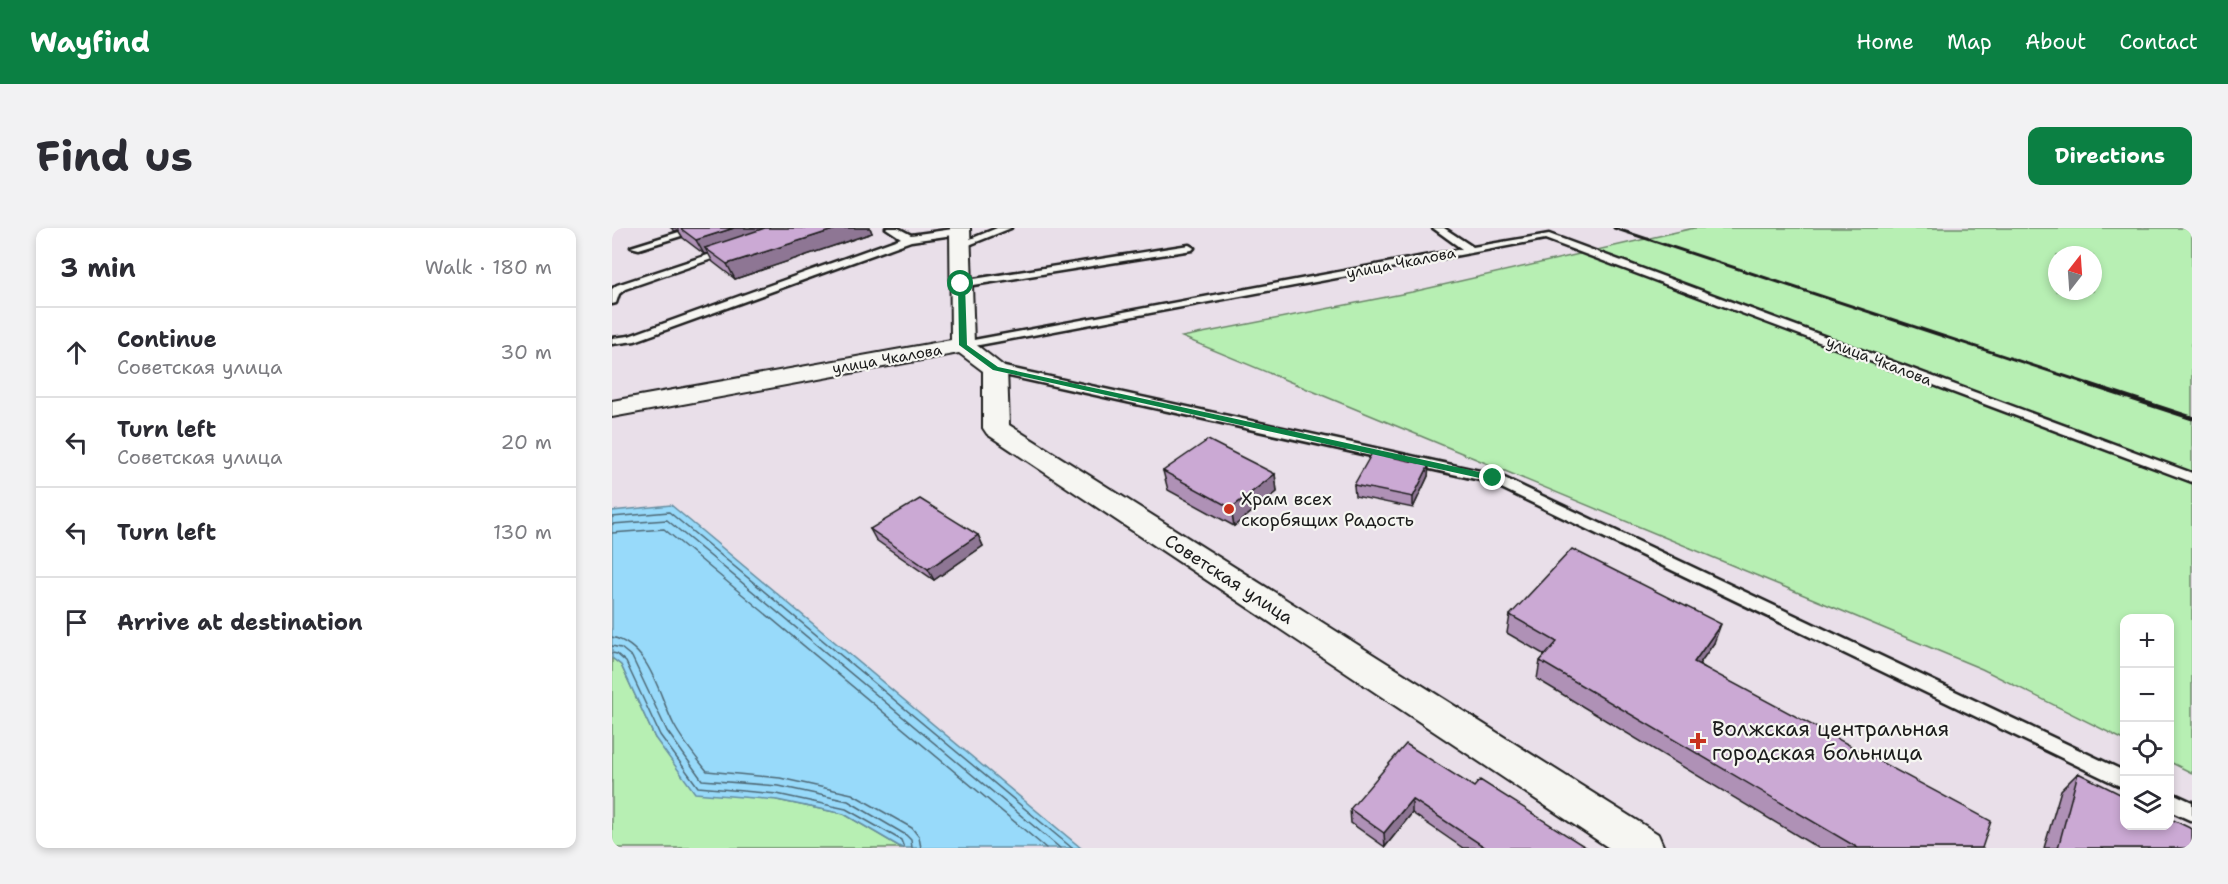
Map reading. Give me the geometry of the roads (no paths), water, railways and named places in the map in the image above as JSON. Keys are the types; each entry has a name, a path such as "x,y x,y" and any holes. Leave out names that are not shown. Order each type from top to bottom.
{"street":[{"path":"960,235 963,345 996,369"},
{"name":"улица Чкалова","path":"612,409 963,345"},
{"name":"Советская улица","path":"996,369 996,428 1644,848"}],"lane":[{"path":"636,247 702,228"},
{"path":"891,228 909,238"},
{"path":"612,341 631,339 909,238 960,235 1006,228"},
{"path":"1438,228 1471,250"},
{"name":"улица Чкалова","path":"963,345 1546,236 2192,478"},
{"path":"612,301 614,293 621,287 746,246"},
{"path":"961,284 1189,248"},
{"path":"996,369 1493,478 2120,778"},
{"path":"2174,803 2192,812"}],"water":[{"path":"671,505 1081,848 902,848 844,814 777,800 695,793 655,738 621,665 612,658 612,511"}],"railway":[{"path":"1614,228 2092,385"},
{"path":"2088,384 2192,418"}],"place":[{"name":"Храм всех скорбящих Радость","path":"1229,509"},
{"name":"Волжская центральная городская больница","path":"1698,741"}]}
